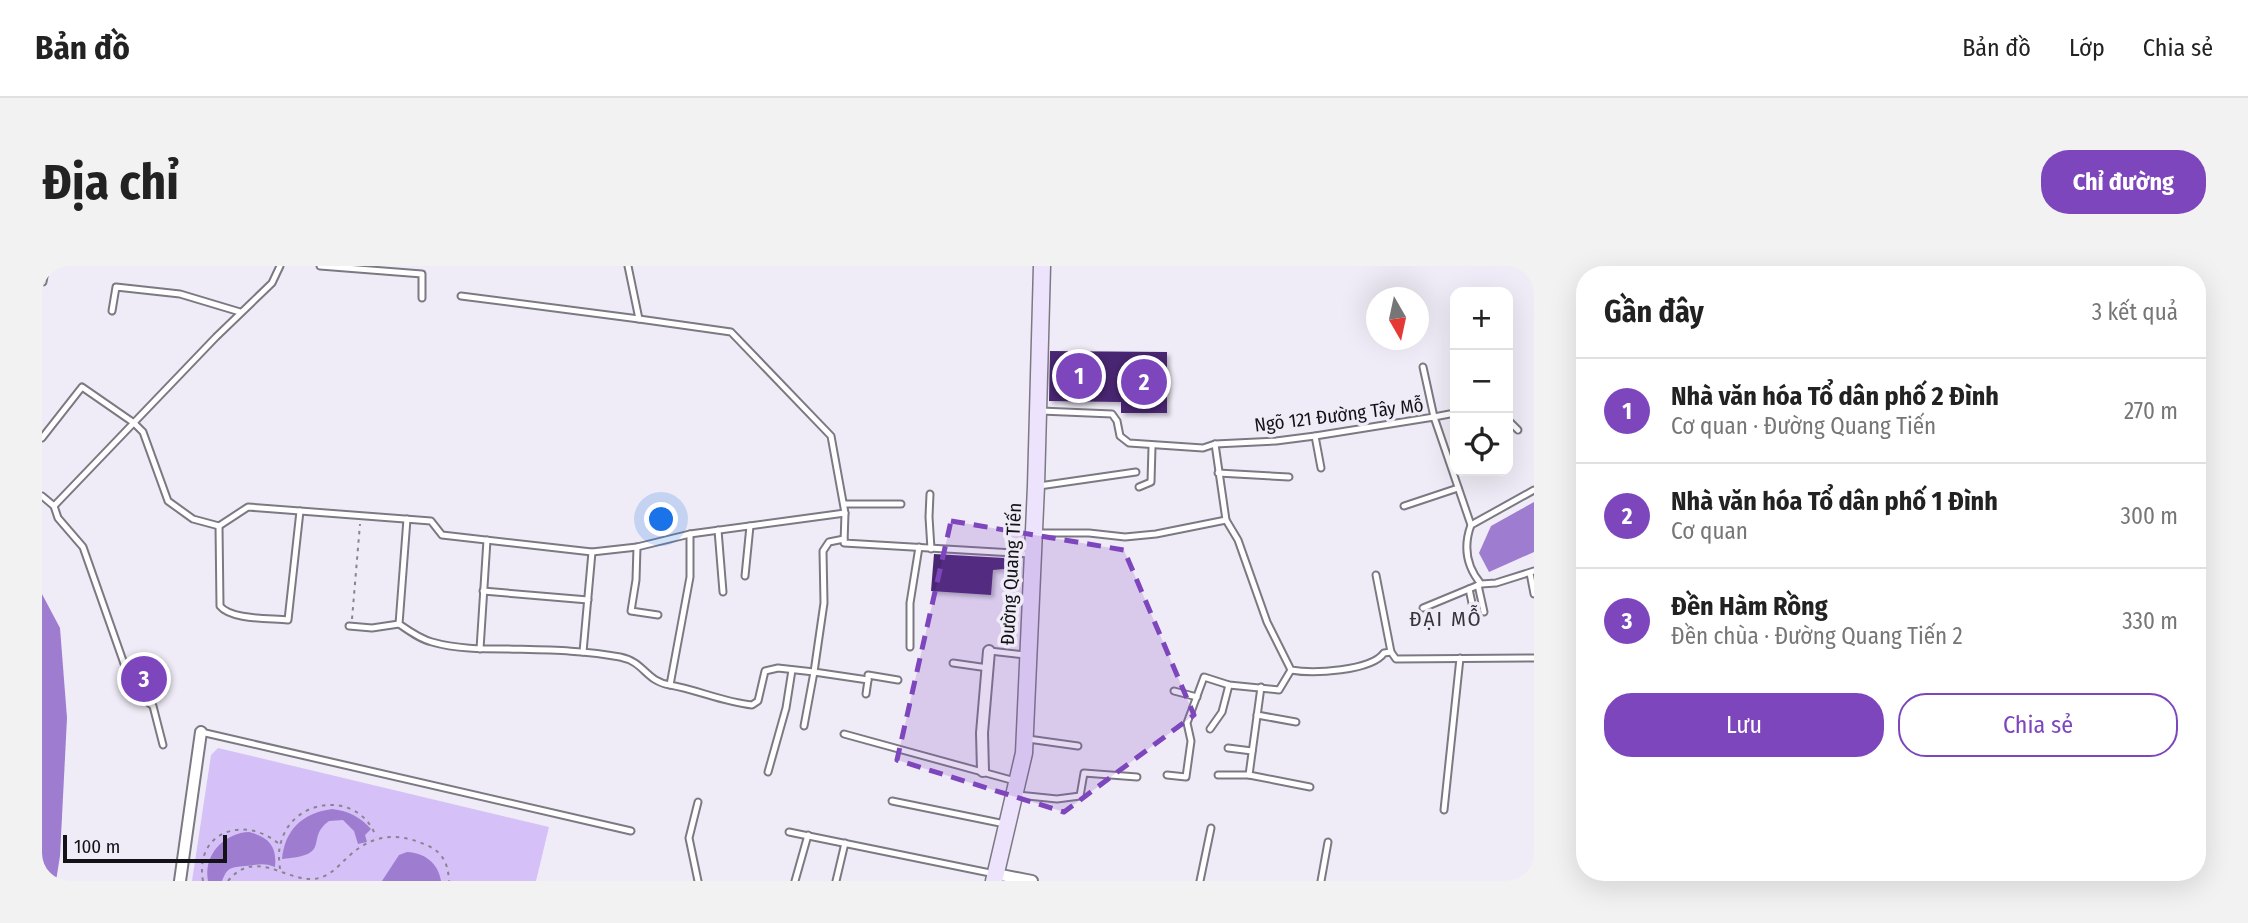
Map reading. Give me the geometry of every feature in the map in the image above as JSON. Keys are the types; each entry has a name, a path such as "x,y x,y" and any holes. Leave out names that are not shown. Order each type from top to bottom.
{"street":[{"name":"Đường Quang Tiến","path":"995,878 1025,739 1041,371 1042,266"},
{"path":"983,771 982,733 989,651"},
{"path":"180,881 201,732"},
{"path":"995,878 1032,881"}],"lane":[{"path":"43,282 46,266"},
{"path":"54,506 240,312 272,283 280,266"},
{"path":"320,266 422,274 422,298"},
{"path":"628,266 639,319"},
{"path":"112,311 116,287 180,295 240,312"},
{"path":"461,296 731,332 831,436 845,513 844,543 1033,554"},
{"path":"1423,367 1434,417 1450,414"},
{"path":"42,438 82,387 143,432 168,501 193,519 219,526 248,507 431,521 442,535 592,552 637,547 690,534 845,513"},
{"path":"1038,411 1101,412 1112,414 1117,421 1123,415"},
{"name":"Ngõ 121 Đường Tây Mỗ","path":"1117,421 1123,441 1135,445 1203,448 1215,444 1315,436 1434,417 1471,525 1465,541 1467,555 1472,573 1480,585 1484,612"},
{"path":"1513,425 1518,430"},
{"path":"1315,436 1321,468"},
{"path":"1215,444 1226,520 1238,540 1267,622 1291,670"},
{"path":"1139,487 1150,482 1152,446"},
{"path":"1036,486 1136,472"},
{"path":"1218,473 1289,477"},
{"path":"1404,506 1458,488"},
{"path":"1471,525 1534,490"},
{"path":"930,494 931,549"},
{"path":"42,496 54,506 58,518 82,547 134,692 153,706 163,745"},
{"path":"844,505 901,504"},
{"path":"219,526 220,606 234,615 288,620 300,511"},
{"path":"399,624 407,519"},
{"path":"1034,533 1089,533 1125,537 1156,534 1226,520"},
{"path":"745,576 750,526"},
{"path":"718,530 723,592"},
{"path":"670,685 690,577 690,534"},
{"path":"804,726 824,603 823,551 830,542 844,539"},
{"path":"480,649 487,540"},
{"path":"637,547 631,611 658,615"},
{"path":"910,647 910,603 919,547"},
{"path":"583,652 592,552"},
{"path":"1423,607 1480,585 1532,572 1534,594"},
{"path":"1376,575 1391,652 1396,659 1534,658"},
{"path":"1469,589 1475,617"},
{"path":"482,592 588,600"},
{"path":"350,623 372,628 399,624 429,642 480,649 583,652 623,657 638,663 656,682 700,690 717,699 752,705 758,701 765,671 778,668 868,680"},
{"path":"989,651 1028,656"},
{"path":"1291,670 1306,673 1341,670 1380,659 1384,653 1391,652"},
{"path":"1444,810 1460,658"},
{"path":"953,663 988,668"},
{"path":"768,772 786,708 792,670"},
{"path":"1167,775 1186,777 1191,741 1187,723 1204,677 1229,685 1279,690 1291,670"},
{"path":"866,694 868,675 898,680"},
{"path":"1210,729 1222,712 1229,685"},
{"path":"1249,775 1261,687"},
{"path":"1174,691 1197,697"},
{"path":"1257,715 1296,722"},
{"path":"201,732 631,831"},
{"path":"844,734 983,771 1016,788 1057,799 1080,796 1084,773 1137,777"},
{"path":"1025,739 1078,746"},
{"path":"1228,748 1252,751"},
{"path":"1218,775 1249,775 1310,788"},
{"path":"892,801 1008,824"},
{"path":"698,802 689,838 698,881"},
{"path":"1200,881 1211,828"},
{"path":"789,832 995,878"},
{"path":"795,881 808,835"},
{"path":"1321,881 1328,842"},
{"path":"836,881 845,843"}],"path":[{"path":"350,623 361,516"},
{"path":"281,871 280,845 286,830 303,812 323,805 347,807 359,813 377,838"},
{"path":"203,881 206,854 218,836 229,831 251,829 262,832 280,845"},
{"path":"228,881 245,869 257,867 281,871 302,880 328,876 351,855 377,838 402,837 434,848 443,856 449,870 449,881"}],"highlighted area":[{"path":"951,521 1124,550 1194,715 1064,812 897,760"}],"shaded area":[{"path":"1534,502 1534,552 1489,572 1479,553 1491,526"},
{"path":"42,594 60,628 67,718 60,856 56,881 42,881"},
{"path":"218,748 549,827 536,881 192,881 211,755"},
{"path":"332,809 349,813 367,825 371,829 365,835 367,842 358,844 354,831 343,820 329,821 318,834 313,850 298,857 282,859 287,839 297,824 312,814"},
{"path":"249,832 267,840 273,848 275,867 260,864 233,868 228,870 222,881 208,881 209,863 217,847 231,836"},
{"path":"407,852 430,860 441,881 382,881 399,855"}],"building":[{"path":"1050,351 1167,352 1167,413 1121,413 1121,402 1049,401"},
{"path":"934,554 1004,558 1004,569 993,570 991,595 931,591"},
{"path":"138,669 154,682 149,688 135,678"}],"place":[{"name":"Nhà văn hóa Tổ dân phố 2 Đình","path":"1079,376"},
{"name":"Nhà văn hóa Tổ dân phố 1 Đình","path":"1144,382"},
{"name":"Đền Hàm Rồng","path":"144,679"}],"district":[{"name":"ĐẠI MỖ","path":"1446,619"}]}
